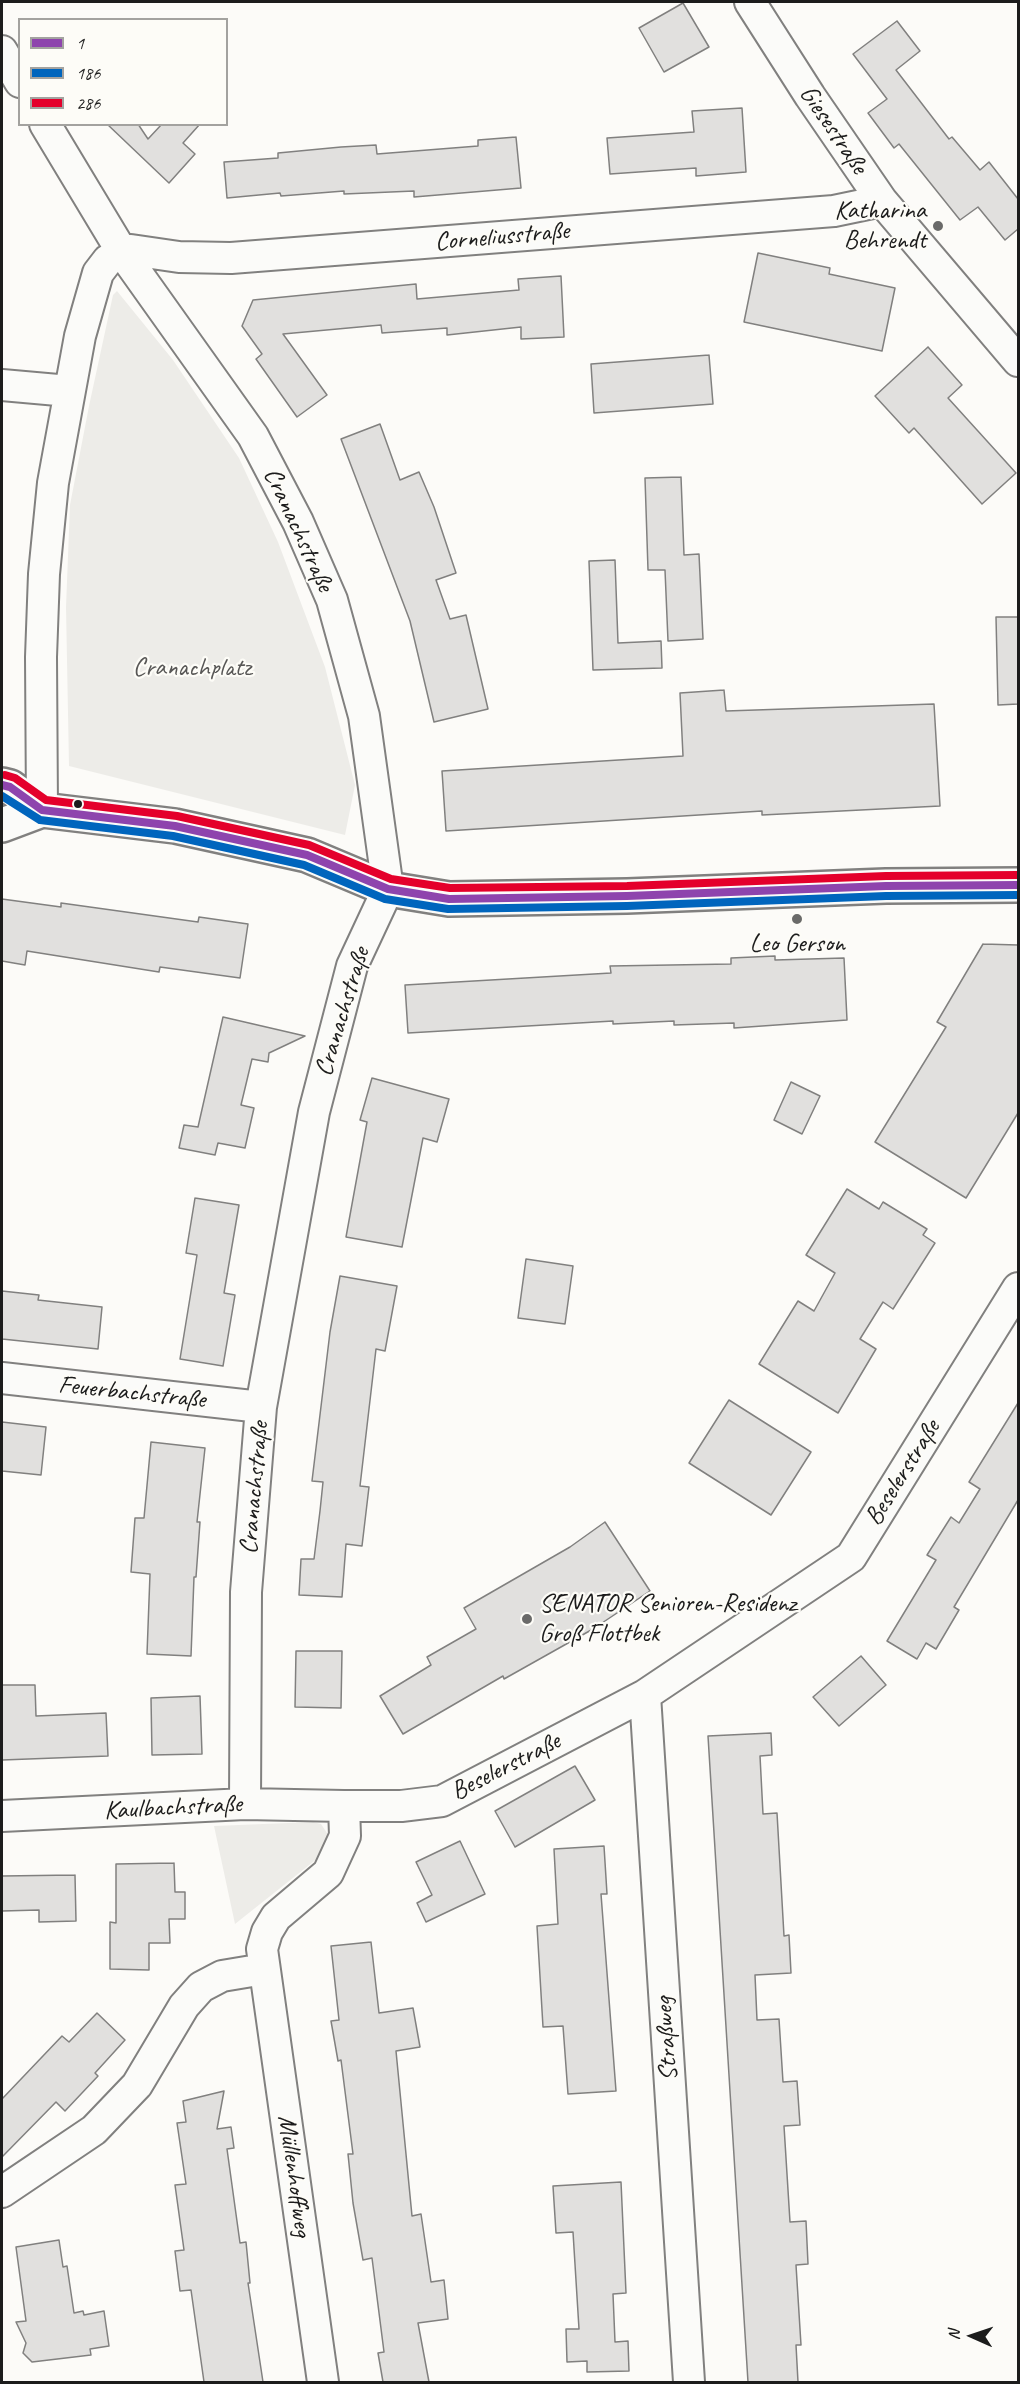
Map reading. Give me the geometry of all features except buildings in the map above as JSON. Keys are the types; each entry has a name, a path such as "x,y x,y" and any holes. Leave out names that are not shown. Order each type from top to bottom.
{"main road":[{"path":"2,785 10,787 42,810"},
{"path":"2,825 42,810 175,826 306,855 388,889 449,899 627,896 886,886 1018,885"}],"street":[{"name":"Giesestraße","path":"750,2 810,96 882,201 1018,361"},
{"path":"2,51 18,79"},
{"name":"Cranachstraße","path":"46,126 123,252 253,436 298,522 332,600 364,716 388,889 352,966 314,1112 261,1407 246,1592 245,1804"},
{"name":"Corneliusstraße","path":"123,252 140,251 197,258 231,258 834,211 882,201"},
{"path":"42,810 41,657 44,574 53,483 80,336 98,273 108,260 123,252"},
{"path":"2,385 69,391"},
{"name":"Beselerstraße","path":"344,1806 401,1806 442,1801 645,1695 851,1557 1018,1288"},
{"name":"Feuerbachstraße","path":"2,1378 261,1407"},
{"name":"Straßweg","path":"645,1695 689,2382"},
{"name":"Kaulbachstraße","path":"2,1816 245,1804 344,1806"},
{"path":"2,2192 101,2122 137,2085 184,2006 201,1987 222,1976 264,1969 262,1949 267,1932 276,1917 328,1873 345,1836 344,1806"},
{"name":"Müllenhoffweg","path":"264,1969 323,2382"}],"green space":[{"name":"Cranachplatz","path":"117,291 173,360 239,458 278,542 325,667 355,785 345,835 69,766 66,607 70,505 113,295"},
{"path":"313,1822 321,1824 329,1836 323,1854 235,1924 214,1826"}],"transit line":[{"name":"286","path":"5,775 15,778 46,800 177,816 309,845 391,879 450,888 627,886 886,876 1018,875"},
{"name":"1","path":"2,785 10,787 42,810 175,826 307,855 388,889 449,899 627,896 886,886 1018,885"},
{"name":"186","path":"2,796 40,820 173,836 304,865 385,899 448,909 627,906 886,896 1018,895"}],"place":[{"name":"Katharina Behrendt","path":"938,226"},
{"name":"Leo Gerson","path":"797,919"},
{"name":"SENATOR Senioren-Residenz Groß Flottbek","path":"527,1619"}]}
